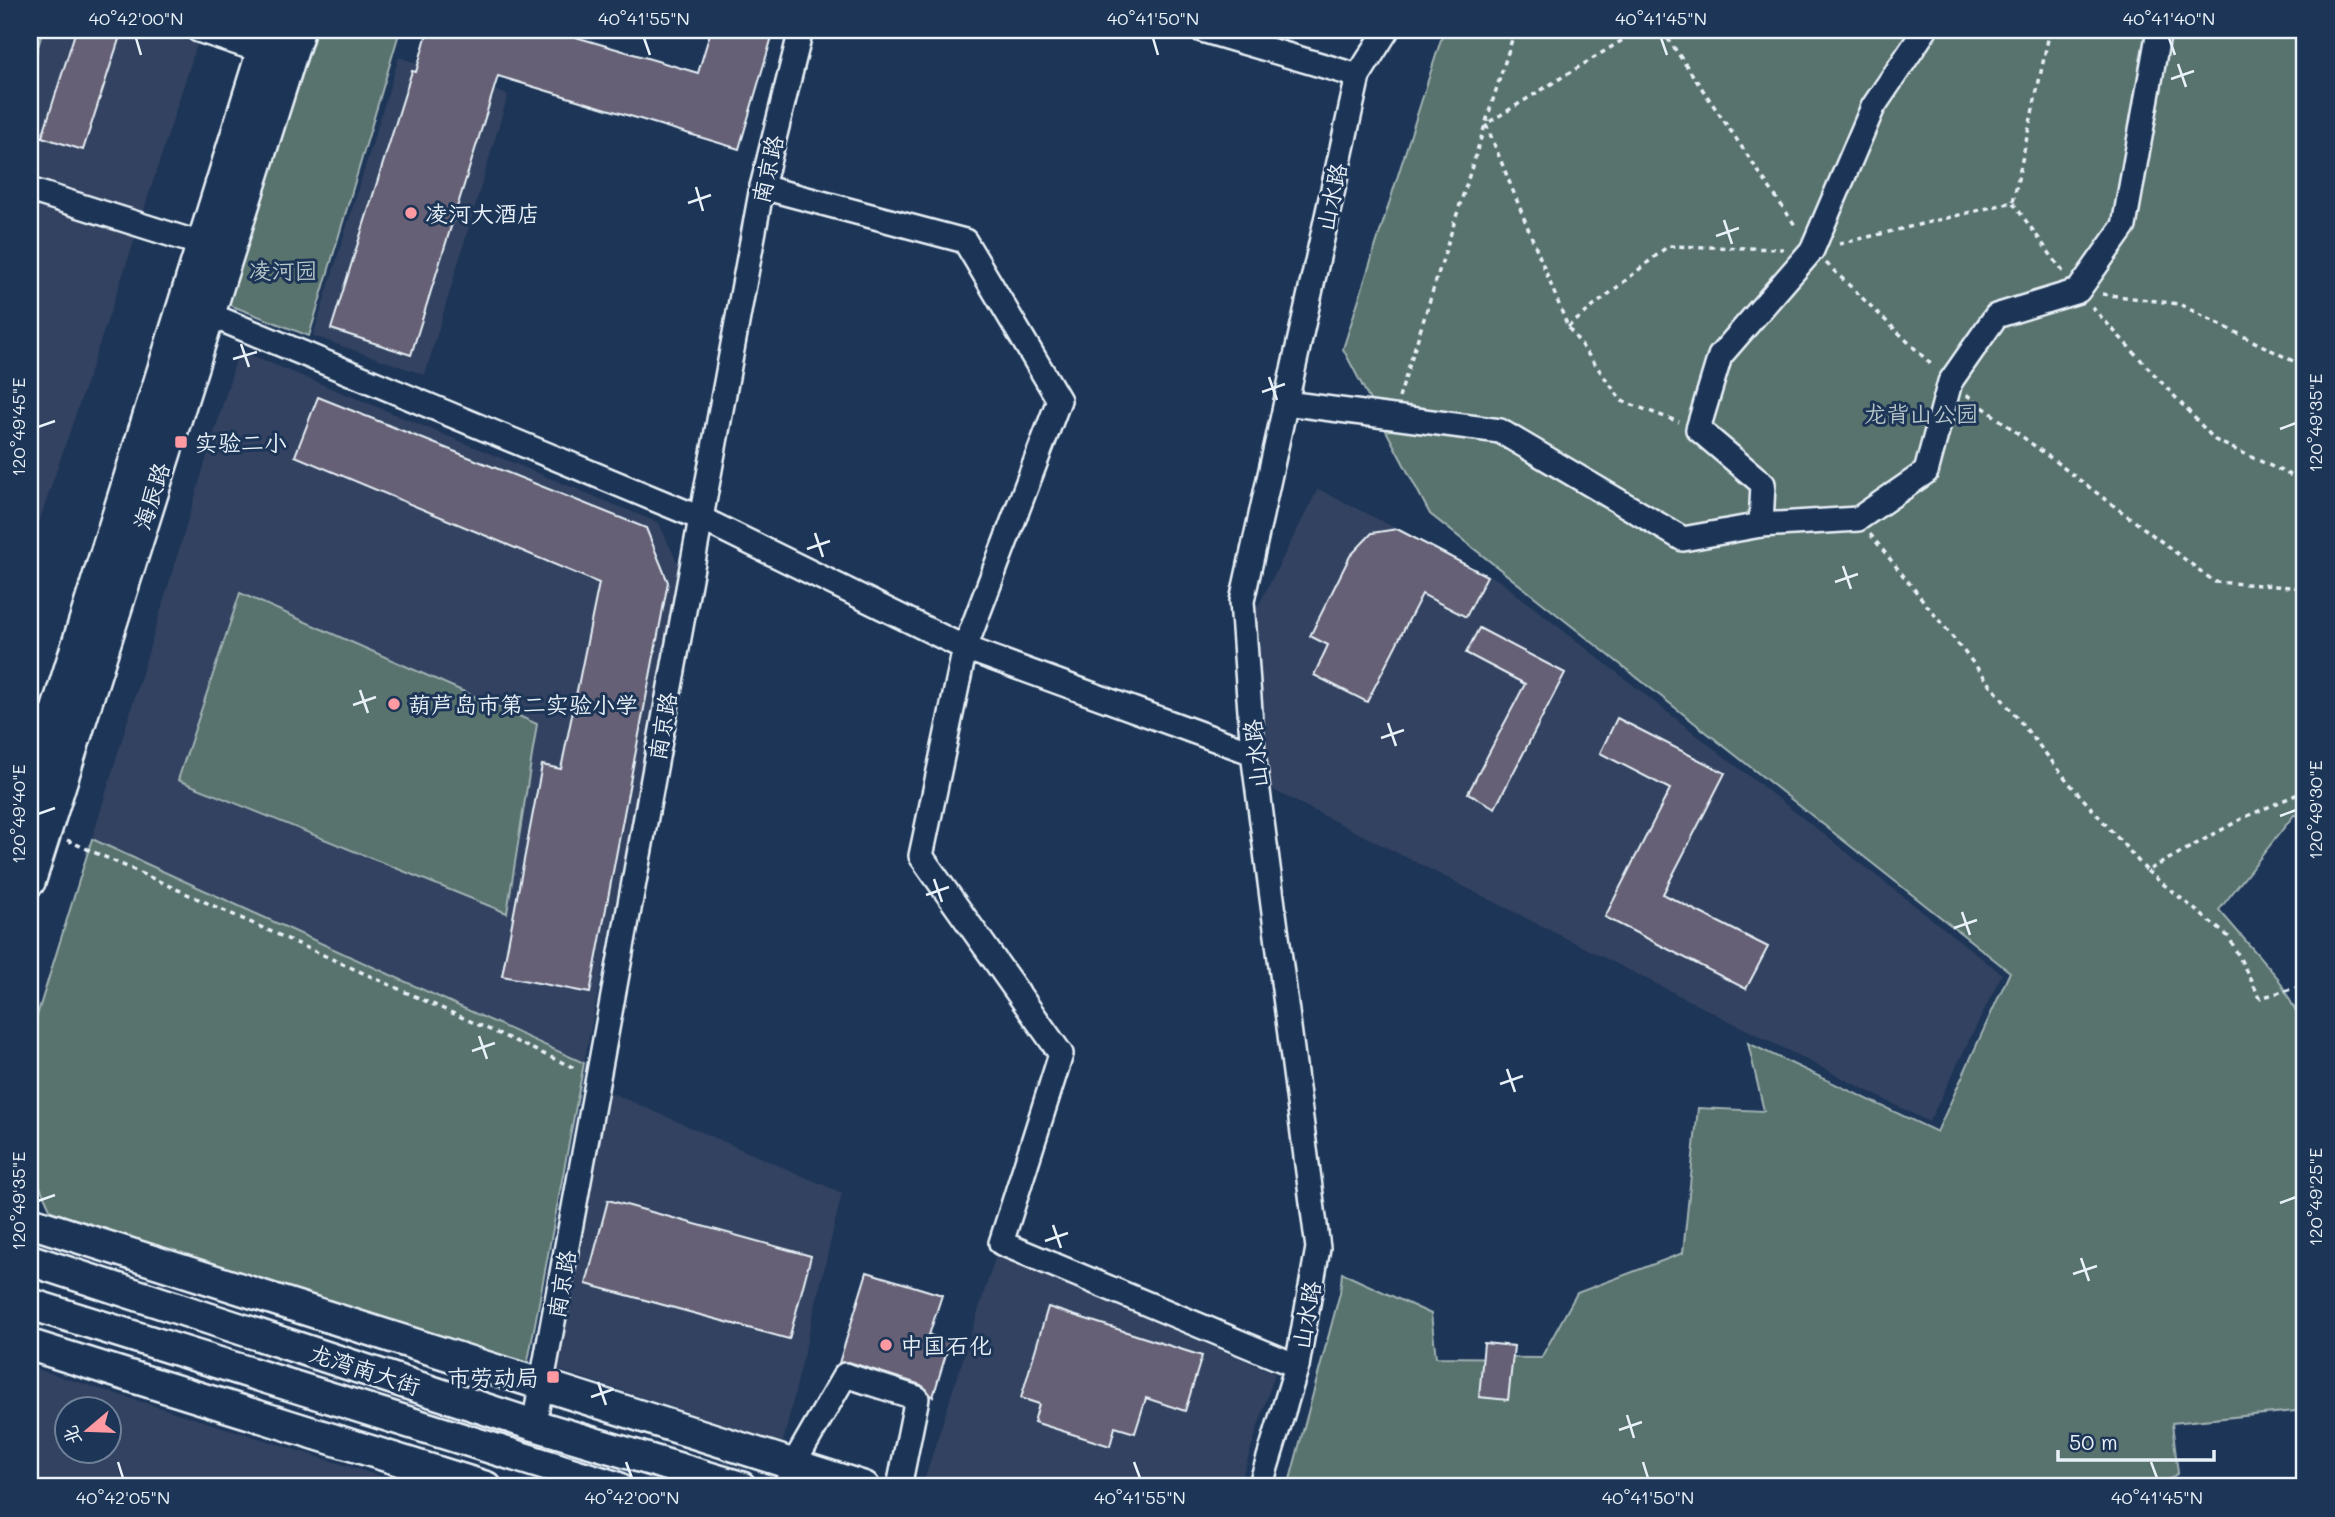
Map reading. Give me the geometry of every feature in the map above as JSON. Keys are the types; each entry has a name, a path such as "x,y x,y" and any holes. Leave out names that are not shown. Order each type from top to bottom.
{"main road":[{"name":"海辰路","path":"30,881 299,30"},
{"name":"海辰路","path":"30,796 266,40"},
{"path":"30,1222 649,1419 790,1476 864,1487"},
{"path":"30,1238 104,1285"},
{"name":"龙湾南大街","path":"30,1260 534,1424 741,1487"},
{"name":"龙湾南大街","path":"37,1311 250,1373 616,1487"},
{"path":"30,1345 486,1487"},
{"path":"239,1410 250,1373"},
{"path":"637,1456 649,1419"}],"street":[{"path":"198,30 266,40"},
{"name":"南京路","path":"534,1424 762,187 801,30"},
{"path":"1202,30 1358,76"},
{"name":"山水路","path":"1259,1487 1297,1366 1318,1248 1253,753 1242,601 1358,76 1387,30"},
{"path":"1761,525 1763,484 1698,429 1720,356 1812,250 1873,107 1925,30"},
{"path":"1286,403 1500,431 1683,539 1761,525 1858,519 1926,472 1950,382 1996,316 2078,291 2124,226 2159,30"},
{"path":"762,187 965,240 1059,400 965,648 921,856 1061,1054 1001,1243 1297,1366"},
{"path":"30,190 201,244"},
{"path":"208,314 700,518 965,648 1253,753"},
{"path":"790,1476 845,1375 916,1398 899,1487"}],"path":[{"path":"1393,417 1515,30"},
{"path":"1486,124 1639,30"},
{"path":"1662,30 1812,250 1950,382 2215,582 2305,588"},
{"path":"1486,124 1568,327 1622,401 1698,429"},
{"path":"2012,202 2078,291 2215,440 2305,481"},
{"path":"2078,291 2179,304 2305,367"},
{"path":"1858,519 2070,784 2147,871 2229,937 2260,998 2305,985"},
{"path":"2147,871 2245,817 2305,791"},
{"path":"46,831 598,1078"}],"shaded area":[{"path":"30,30 154,30 197,44 142,216 30,180"},
{"name":"凌河大酒店","path":"399,57 508,95 425,375 313,336"},
{"path":"30,203 136,236 30,549"},
{"name":"葫芦岛市第二实验小学","path":"239,350 659,523 681,570 584,1063 92,839"},
{"path":"1318,489 1500,581 2002,974 1929,1122 1271,789 1253,616"},
{"path":"607,1091 842,1193 783,1443 555,1369"},
{"path":"996,1255 1275,1373 1239,1487 922,1487"},
{"path":"30,1367 117,1394 52,1394 52,1464 122,1464 122,1396 415,1487 30,1487"}],"green space":[{"path":"30,30 43,30 30,74"},
{"name":"凌河园","path":"317,30 400,30 309,336 227,304"},
{"name":"龙背山公园","path":"1444,30 2305,30 2305,816 2294,815 2219,910 2278,978 2305,1028 2305,1410 2172,1423 2178,1473 2159,1487 1288,1487 1340,1293 1342,1273 1431,1314 1436,1357 1541,1358 1577,1293 1683,1253 1698,1108 1764,1111 1748,1043 1937,1132 2010,972 1430,514 1343,349"},
{"path":"240,593 537,724 507,913 178,780"},
{"path":"92,839 584,1063 526,1372 51,1211 30,1165 30,1038"}],"building":[{"path":"76,30 122,30 83,150 42,137"},
{"path":"428,30 552,30 698,73 711,30 774,30 739,149 498,76 411,355 331,329 412,71 416,72"},
{"path":"318,397 646,528 668,582 590,993 502,976 542,765 561,769 599,583 295,456"},
{"path":"1397,529 1487,576 1466,617 1422,594 1367,702 1314,675 1328,645 1310,636 1350,556 1372,533"},
{"path":"1479,628 1565,673 1495,808 1468,793 1525,684 1466,653"},
{"path":"1617,718 1725,773 1663,894 1768,947 1746,989 1605,917 1670,789 1600,753"},
{"path":"608,1200 811,1256 789,1339 586,1284"},
{"path":"867,1272 942,1295 929,1335 950,1341 933,1397 921,1385 849,1362 839,1363"},
{"path":"1048,1307 1202,1356 1185,1411 1146,1398 1135,1433 1115,1427 1110,1446 1034,1422 1039,1404 1021,1398"},
{"path":"1484,1343 1514,1346 1508,1400 1479,1397"}],"place":[{"name":"凌河大酒店","path":"411,213"},
{"name":"实验二小","path":"181,442"},
{"name":"葫芦岛市第二实验小学","path":"394,704"},
{"name":"中国石化","path":"886,1345"},
{"name":"市劳动局","path":"553,1377"}]}
